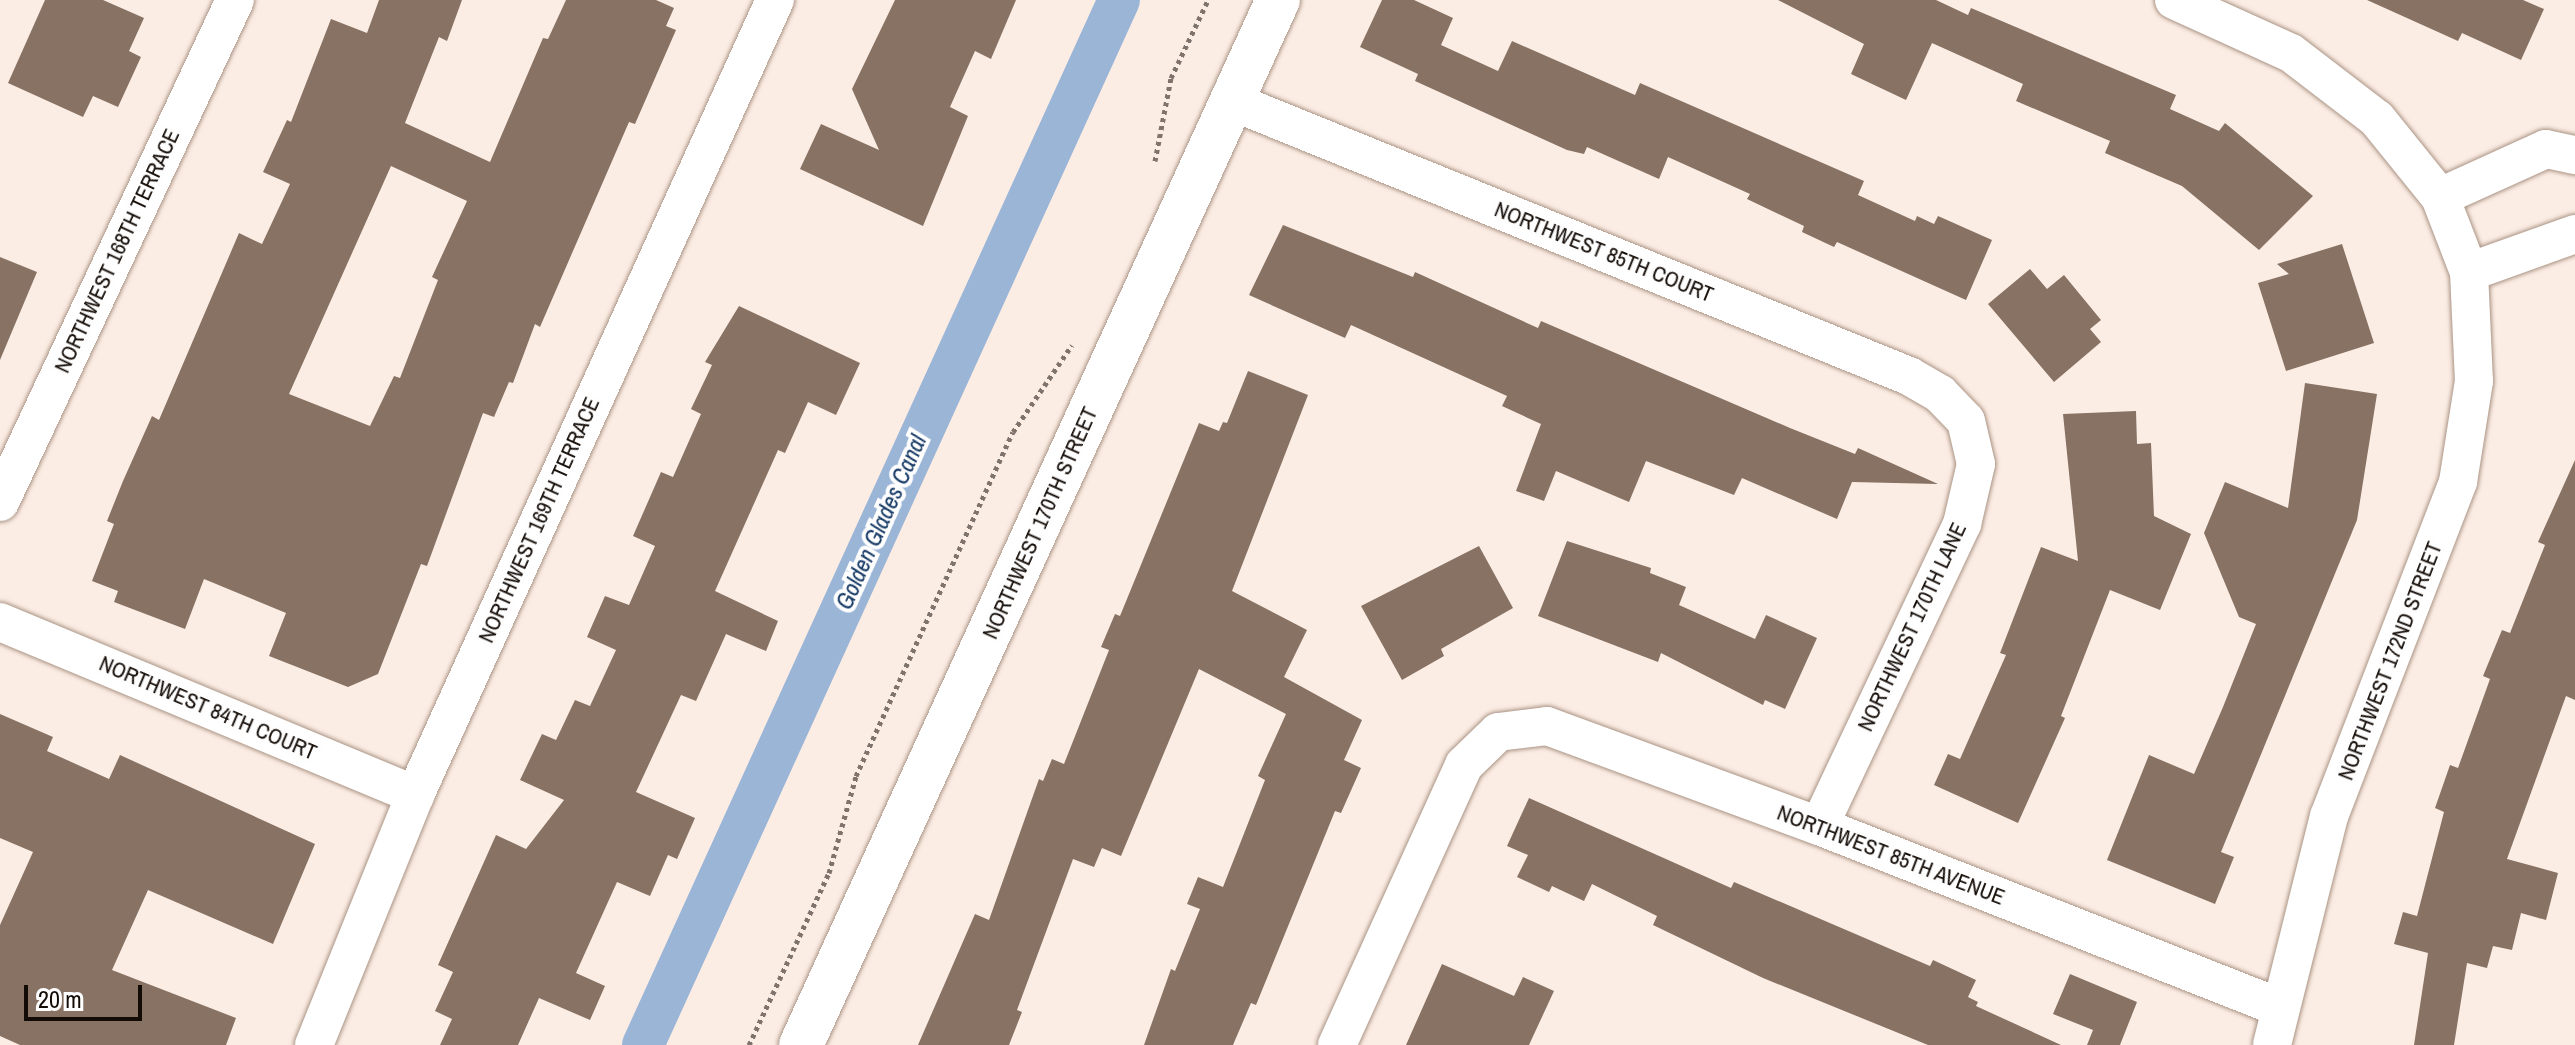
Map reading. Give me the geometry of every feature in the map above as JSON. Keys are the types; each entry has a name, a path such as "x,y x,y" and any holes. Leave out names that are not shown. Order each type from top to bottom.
{"street":[{"name":"NORTHWEST 168TH TERRACE","path":"0,502 235,0"},
{"name":"NORTHWEST 169TH TERRACE","path":"314,1045 415,795 775,0"},
{"name":"NORTHWEST 170TH STREET","path":"801,1045 1278,0"},
{"name":"NORTHWEST 172ND STREET","path":"2174,0 2291,53 2377,119 2440,197 2469,272 2474,381 2458,482 2422,587 2329,816 2272,1045"},
{"name":"NORTHWEST 85TH COURT","path":"1231,101 1909,376 1940,394 1966,421"},
{"path":"2440,197 2546,149 2575,155"},
{"path":"2469,272 2575,234"},
{"name":"NORTHWEST 170TH LANE","path":"1819,826 1962,524 1976,464 1966,421"},
{"name":"NORTHWEST 84TH COURT","path":"0,622 415,795"},
{"name":"NORTHWEST 85TH AVENUE","path":"1337,1045 1464,765 1498,732 1547,726 1819,826 2279,1007"}],"path":[{"path":"1151,169 1171,78 1208,0"},
{"path":"749,1045 829,873 856,776 1006,446 1077,336"}],"building":[{"path":"45,0 103,0 144,18 129,51 141,57 118,107 93,96 83,117 8,83"},
{"path":"379,0 462,0 447,41 439,37 405,123 490,162 543,38 548,39 566,0 656,0 674,8 666,26 676,30 635,124 629,122 540,327 535,324 513,383 509,382 494,417 483,413 427,566 421,564 378,674 348,687 269,656 286,613 204,579 185,629 114,602 118,591 92,581 114,524 107,521 123,481 152,416 159,420 239,233 262,244 290,184 263,172 287,120 291,122 331,19 367,33","holes":["391,166 467,201 432,277 438,280 400,378 394,376 370,426 289,394"]},
{"path":"895,0 1016,0 991,59 975,51 950,107 968,116 923,226 800,169 821,124 879,150 852,89"},
{"path":"1382,0 1414,0 1453,18 1441,45 1498,71 1512,41 1635,95 1640,83 1864,181 1858,195 1915,221 1917,216 1934,224 1938,216 1992,240 1966,300 1837,242 1834,247 1802,232 1804,226 1747,199 1750,194 1668,157 1659,179 1587,147 1584,154 1567,150 1415,81 1418,74 1360,47"},
{"path":"1778,0 1936,0 1968,15 1971,8 2176,95 2170,109 2219,131 2225,123 2313,196 2259,250 2182,186 2105,153 2110,141 2016,101 2023,84 1932,43 1906,100 1851,74 1864,44"},
{"path":"2367,0 2523,0 2544,9 2521,60 2462,33 2458,41"},
{"path":"1283,225 1413,277 1415,272 1538,328 1541,321 1790,428 1855,454 1858,448 1938,484 1852,482 1837,519 1742,478 1734,495 1646,461 1629,502 1556,471 1544,501 1516,491 1541,424 1502,406 1507,396 1351,325 1345,338 1249,295"},
{"path":"2342,244 2374,343 2286,371 2258,283 2289,274 2277,264"},
{"path":"0,257 37,272 0,360"},
{"path":"2030,269 2047,289 2064,275 2101,320 2090,329 2101,342 2054,382 1988,304"},
{"path":"739,306 860,363 836,415 808,402 785,453 778,450 715,591 778,621 766,651 726,634 696,701 681,695 636,792 695,818 677,859 668,855 650,896 617,882 576,973 605,986 590,1020 539,998 518,1045 440,1045 452,1019 435,1011 453,972 438,965 496,835 526,849 564,800 520,780 542,734 556,740 575,700 590,706 616,650 587,637 605,596 629,605 655,546 633,536 661,472 673,477 701,414 691,409 712,365 705,362"},
{"path":"1248,371 1308,395 1232,591 1307,630 1284,677 1362,720 1344,760 1361,768 1341,813 1335,811 1256,1005 1251,1003 1233,1045 1144,1045 1171,969 1175,971 1200,909 1187,904 1198,877 1223,887 1265,780 1258,776 1286,714 1199,669 1121,856 1102,848 1094,867 1073,859 1017,1010 1022,1012 1009,1045 918,1045 975,914 989,920 1039,779 1043,781 1052,759 1064,764 1109,650 1101,647 1115,614 1120,616 1199,423 1219,431 1223,422 1227,423"},
{"path":"2305,383 2377,394 2357,520 2221,852 2234,857 2215,904 2107,860 2149,755 2194,774 2223,707 2256,624 2239,617 2204,533 2225,482 2288,508"},
{"path":"2136,411 2137,444 2151,443 2154,516 2191,534 2160,610 2110,590 2061,716 2065,718 2018,823 1934,785 1948,754 1960,759 2006,655 2000,653 2041,547 2078,561 2063,414"},
{"path":"2575,460 2575,700 2566,696 2507,859 2558,873 2546,920 2521,913 2512,950 2493,946 2487,968 2467,963 2454,1045 2414,1045 2428,953 2394,944 2403,912 2417,916 2444,812 2435,808 2450,765 2458,768 2490,679 2483,676 2502,630 2510,633 2545,545 2538,542"},
{"path":"1567,541 1651,568 1650,573 1686,587 1679,605 1755,639 1766,615 1817,638 1785,709 1765,700 1763,705 1661,653 1658,662 1538,616"},
{"path":"1479,546 1513,608 1441,649 1444,656 1402,680 1361,606"},
{"path":"0,714 53,737 47,751 109,779 120,755 315,844 273,944 148,890 112,970 236,1018 226,1045 20,1045 0,1036 0,925 33,852 0,838"},
{"path":"1529,798 1731,888 1734,882 1930,966 1933,960 1976,980 1968,997 1978,1002 1976,1006 2061,1045 1928,1045 1763,978 1653,925 1657,916 1592,884 1584,901 1552,886 1549,892 1517,877 1528,855 1507,846"},
{"path":"1442,964 1514,996 1523,977 1554,991 1529,1045 1406,1045"},
{"path":"2070,974 2137,1002 2120,1045 2087,1045 2093,1030 2053,1014"}],"waterway":[{"name":"Golden Glades Canal","path":"643,1045 1119,0"}]}
